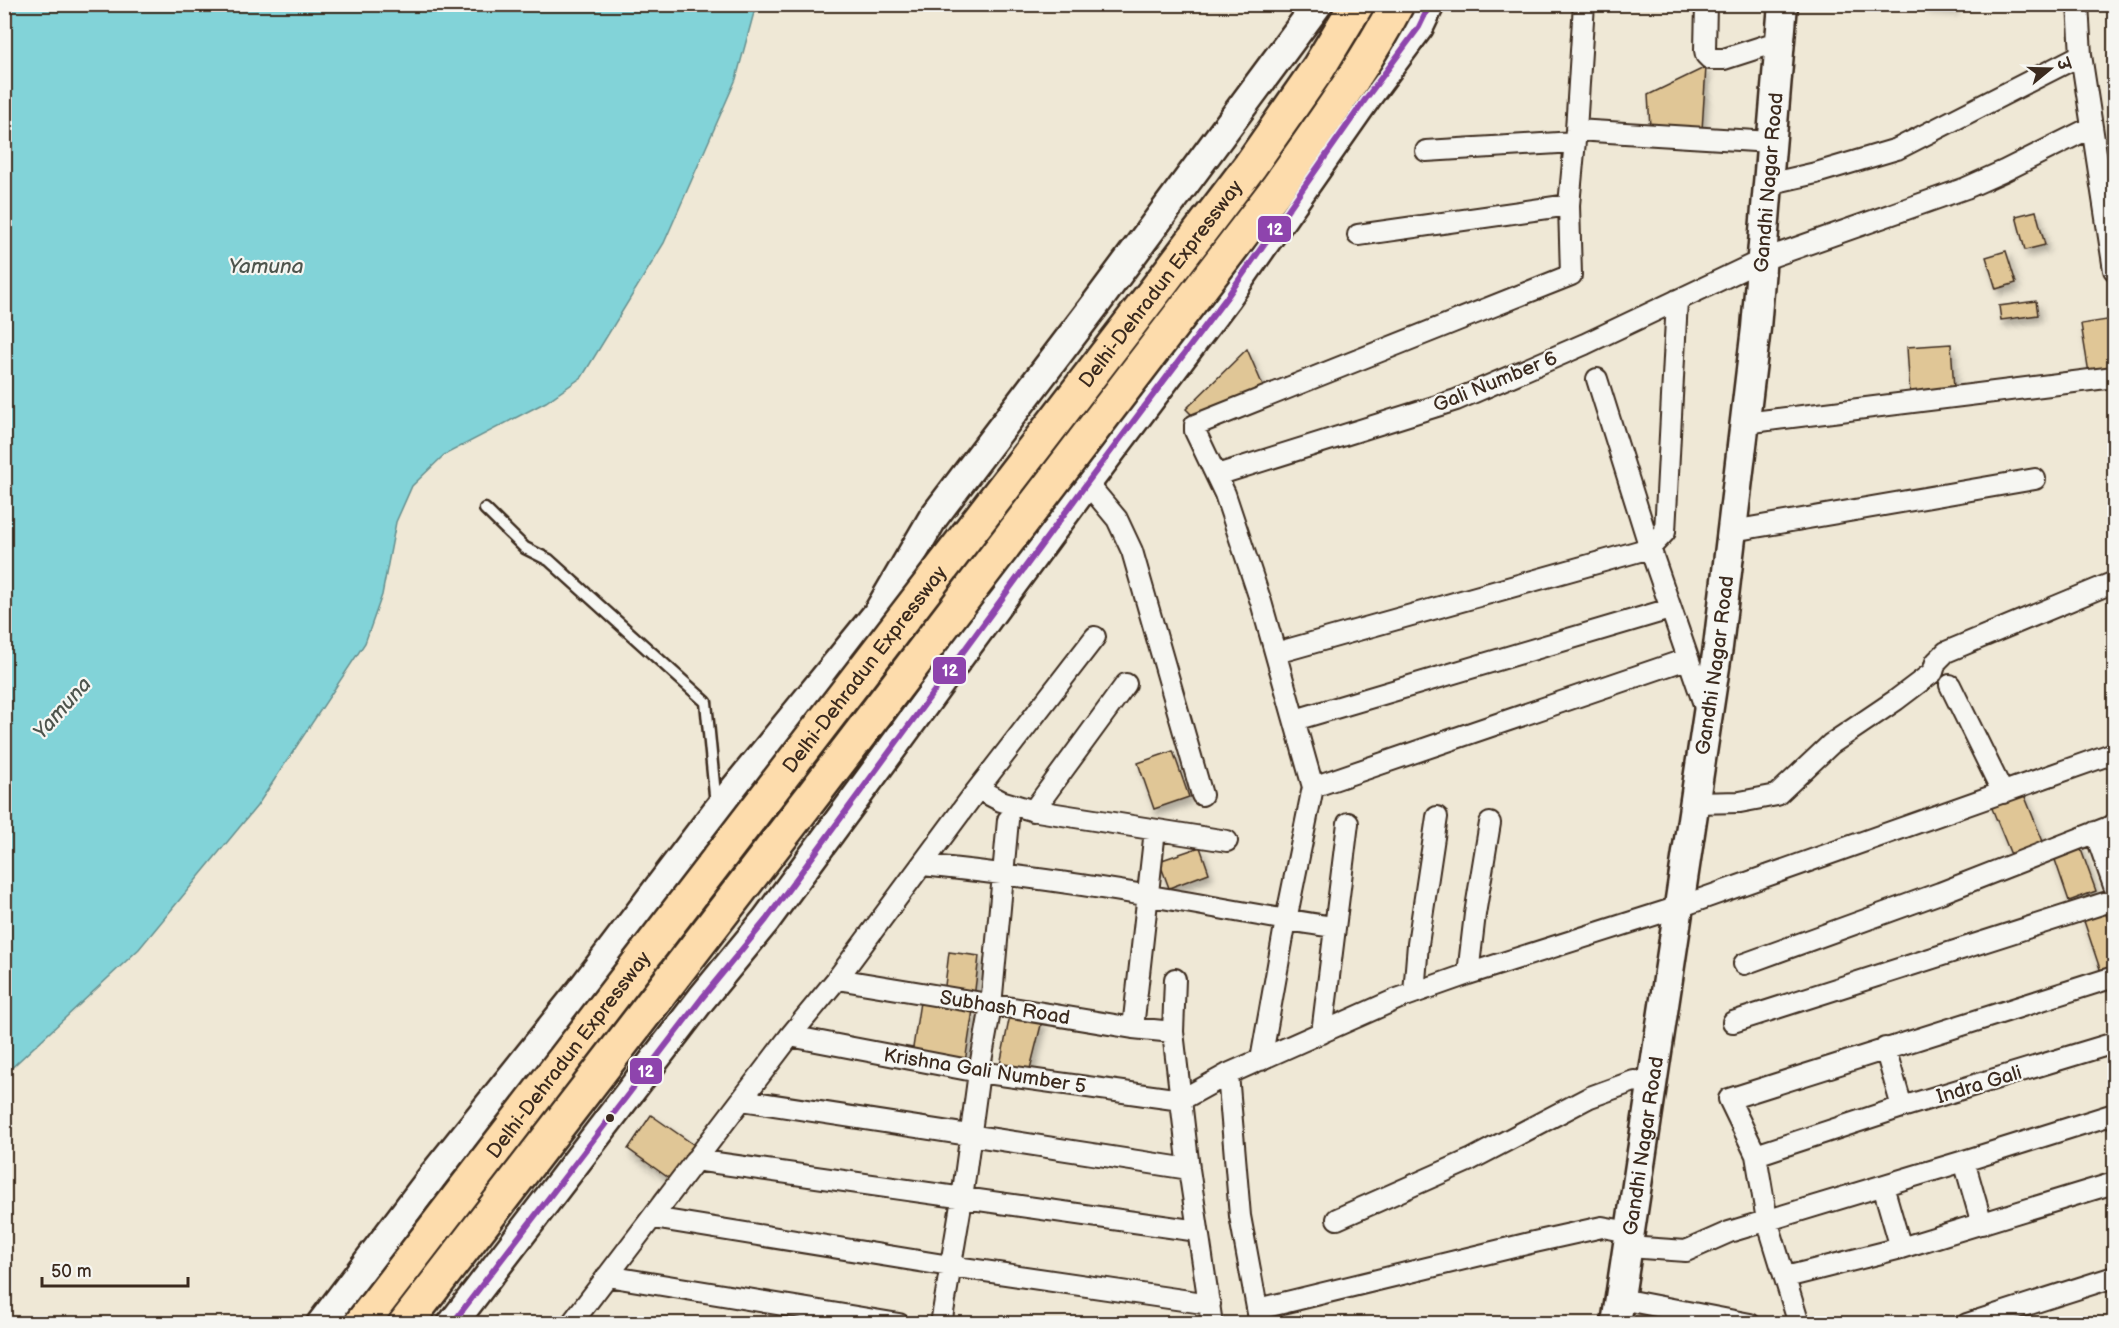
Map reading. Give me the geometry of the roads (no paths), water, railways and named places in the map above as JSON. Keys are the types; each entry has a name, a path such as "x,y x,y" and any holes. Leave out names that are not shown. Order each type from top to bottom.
{"highway":[{"name":"Delhi-Dehradun Expressway","path":"361,1323 1158,288 1250,166 1347,23 1357,4"},
{"name":"Delhi-Dehradun Expressway","path":"405,1323 836,766 1278,187 1348,87 1378,40 1396,4"}],"street":[{"path":"321,1323 448,1156 582,989 716,812 877,614 933,518 1119,273 1318,4"},
{"path":"452,1323 702,998 766,920 1087,483 1227,297 1419,27 1430,4"},
{"path":"1262,1060 1286,921 1313,787 1261,602 1225,494 1195,431 1197,424 1571,275 1569,205 1584,4"},
{"path":"1706,4 1705,50 1706,55 1710,58 1724,59 1780,41"},
{"name":"Gandhi Nagar Road","path":"1618,1311 1708,715 1732,531 1756,328 1783,4"},
{"path":"2078,4 2081,55 2115,270"},
{"path":"1768,184 1816,173 1897,149 2081,55"},
{"name":"Gali Number 6","path":"1216,475 1456,400 1585,344 1762,260 1966,188 2092,127"},
{"path":"1426,151 1575,136 1771,142"},
{"path":"1358,235 1569,205"},
{"path":"1276,653 1650,549 1665,532 1677,300"},
{"path":"1745,423 2115,377"},
{"path":"1597,380 1650,549 1708,715"},
{"path":"1732,531 2035,479"},
{"path":"1087,483 1117,519 1132,551 1202,795"},
{"path":"933,518 1015,582"},
{"path":"1695,803 1740,802 1776,795 1831,744 1933,672 1936,662 1946,652 2112,583 2115,586"},
{"path":"1295,720 1671,609"},
{"path":"571,1323 790,1036 837,979 978,789 1095,637"},
{"path":"1313,787 1687,659"},
{"path":"1033,811 1126,684"},
{"path":"1950,685 2003,793"},
{"path":"1181,1100 1228,1074 1414,993 1679,907 2115,753"},
{"path":"978,789 1001,801 1033,811 1227,841"},
{"path":"1414,993 1418,944 1437,817"},
{"path":"941,1323 991,1006 1008,820"},
{"path":"1322,1033 1348,823"},
{"path":"1468,974 1490,823"},
{"path":"1744,964 1940,893 2115,825"},
{"path":"1133,1028 1155,830"},
{"path":"2094,832 2115,886"},
{"path":"923,865 1149,895 1286,921 1335,927"},
{"path":"1733,1022 2115,900"},
{"path":"1799,1323 1767,1220 1756,1155 1729,1099 2115,977"},
{"name":"Subhash Road","path":"837,979 991,1006 1173,1032"},
{"path":"652,1218 950,1266 1211,1314 1189,1168 1173,1032 1175,979"},
{"name":"Krishna Gali Number 5","path":"790,1036 979,1072 1181,1100"},
{"name":"Indra Gali","path":"1756,1155 1902,1107 2115,1043"},
{"path":"1885,1048 1902,1107"},
{"path":"1228,1074 1240,1216 1259,1316 1602,1227 1629,1239 1686,1251 1728,1232 2115,1114"},
{"path":"1337,1219 1470,1160 1590,1097 1634,1082 1652,1083"},
{"path":"742,1100 1189,1168"},
{"path":"448,1156 532,1219"},
{"path":"695,1160 1198,1231"},
{"path":"1964,1161 1982,1224"},
{"path":"1786,1277 1901,1248 2115,1183"},
{"path":"1883,1186 1901,1248"},
{"path":"607,1276 899,1323"},
{"path":"1967,1323 2115,1277"},
{"path":"1618,1311 1750,1323"}],"lane":[{"path":"485,509 525,548 549,560 706,702 716,812"}],"water":[{"name":"Yamuna","path":"5,4 756,5 736,79 664,243 582,377 546,402 444,455 412,486 396,522 382,595 365,643 257,806 139,949 5,1074"}]}
